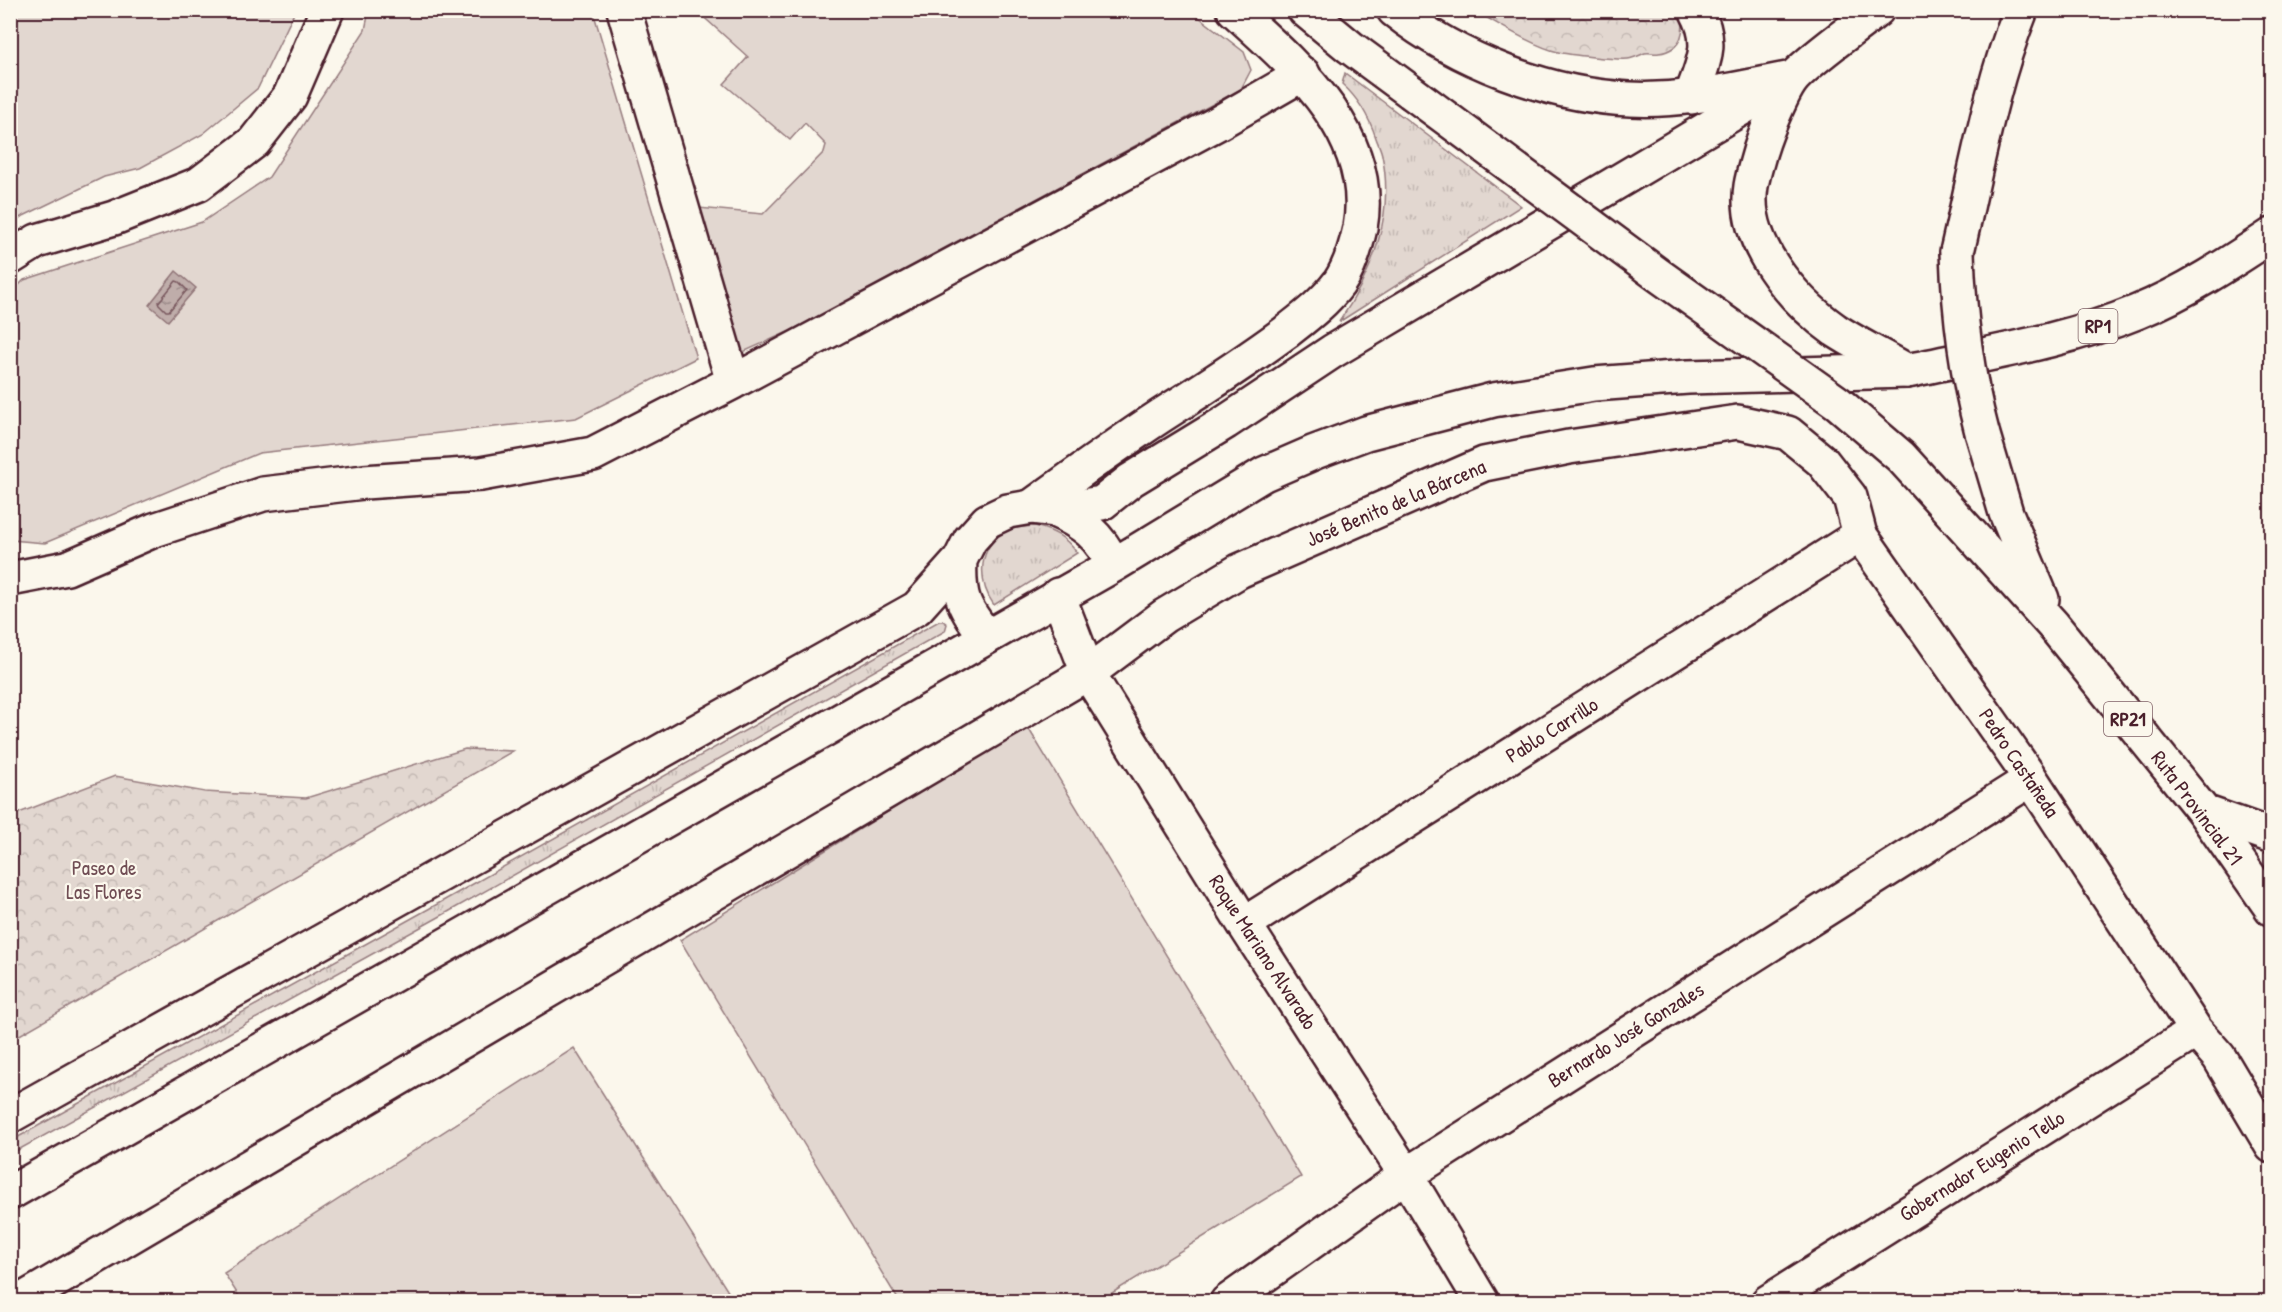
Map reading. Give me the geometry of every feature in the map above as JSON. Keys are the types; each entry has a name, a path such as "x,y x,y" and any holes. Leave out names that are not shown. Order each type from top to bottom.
{"street":[{"path":"10,258 37,241 114,218 199,184 254,142 290,96 327,10"},
{"path":"624,10 732,382"},
{"path":"1043,509 1126,438 1262,350 1314,310 1340,282 1356,248 1362,217 1361,188 1348,142 1334,116 1303,74 1234,10"},
{"path":"1305,10 1350,47 1657,274 1838,404 1901,457 2053,625"},
{"path":"1394,10 1448,45 1496,69 1545,85 1599,96 1630,99 1691,97 1793,78"},
{"path":"1691,97 1703,62 1707,41 1696,10"},
{"path":"10,1116 917,608 960,560 970,540 987,521 1008,511 1102,503 1131,480 1226,422 1333,351 1793,78 1877,10"},
{"path":"2021,10 1994,97 1957,252 1960,318 1964,349 1982,432 2006,513 2053,625"},
{"path":"10,579 67,568 154,530 263,495 364,482 481,474 593,454 1218,123 1303,74"},
{"path":"1793,78 1766,132 1750,188 1752,215 1762,251 1798,297 1835,329 1907,371"},
{"name":"RP1","path":"10,1193 1114,565 1264,474 1315,452 1366,433 1493,400 1594,384 1688,377 1907,371 2069,336 2138,312 2219,270 2271,235"},
{"name":"Pedro Castañeda","path":"1738,422 1788,433 1822,460 1850,497 1860,535 2031,779 2196,1030 2218,1057 2271,1146"},
{"name":"José Benito de la Bárcena","path":"19,1302 1088,673 1164,616 1239,571 1484,464 1569,447 1738,422"},
{"path":"1043,509 1076,519 1104,546 1114,565"},
{"name":"Pablo Carrillo","path":"1244,924 1860,535"},
{"path":"960,560 959,585 966,611 987,637"},
{"name":"Roque Mariano Alvarado","path":"1058,595 1088,673 1244,924 1406,1174 1482,1302"},
{"name":"Ruta Provincial 21","path":"2053,625 2204,812 2271,909"},
{"name":"Bernardo José Gonzales","path":"1227,1302 1406,1174 2031,779"},
{"path":"2204,812 2271,836"},
{"name":"Gobernador Eugenio Tello","path":"1768,1302 2196,1030"}],"green space":[{"path":"11,10 295,11 258,88 203,134 140,168 104,177 11,222"},
{"path":"369,11 593,11 696,358 576,418 259,453 45,543 11,540 11,293 24,280 202,222 269,177 365,30"},
{"path":"697,11 1191,11 1244,52 1251,70 1241,89 790,331 741,353 699,208 763,214 824,152 826,145 805,123 790,140 724,84 748,57"},
{"path":"1475,11 1680,11 1683,25 1678,43 1667,51 1645,53 1628,59 1614,59 1548,49 1515,34"},
{"path":"1345,73 1521,206 1339,322 1351,304 1371,264 1383,222 1385,200 1385,177 1381,151 1362,108 1342,84"},
{"path":"1035,526 1059,535 1077,553 994,605 985,588 983,578 987,551 999,536 1007,531"},
{"path":"939,621 947,624 945,631 448,912 11,1154 11,1141"},
{"path":"1027,726 1301,1177 1099,1301 899,1301 680,940"},
{"name":"Paseo de Las Flores","path":"465,749 513,751 11,1040 11,816 115,776 205,792 306,798"},
{"path":"574,1048 734,1301 242,1301 224,1273"}],"water":[{"path":"176,271 196,288 168,321 149,305"}]}
